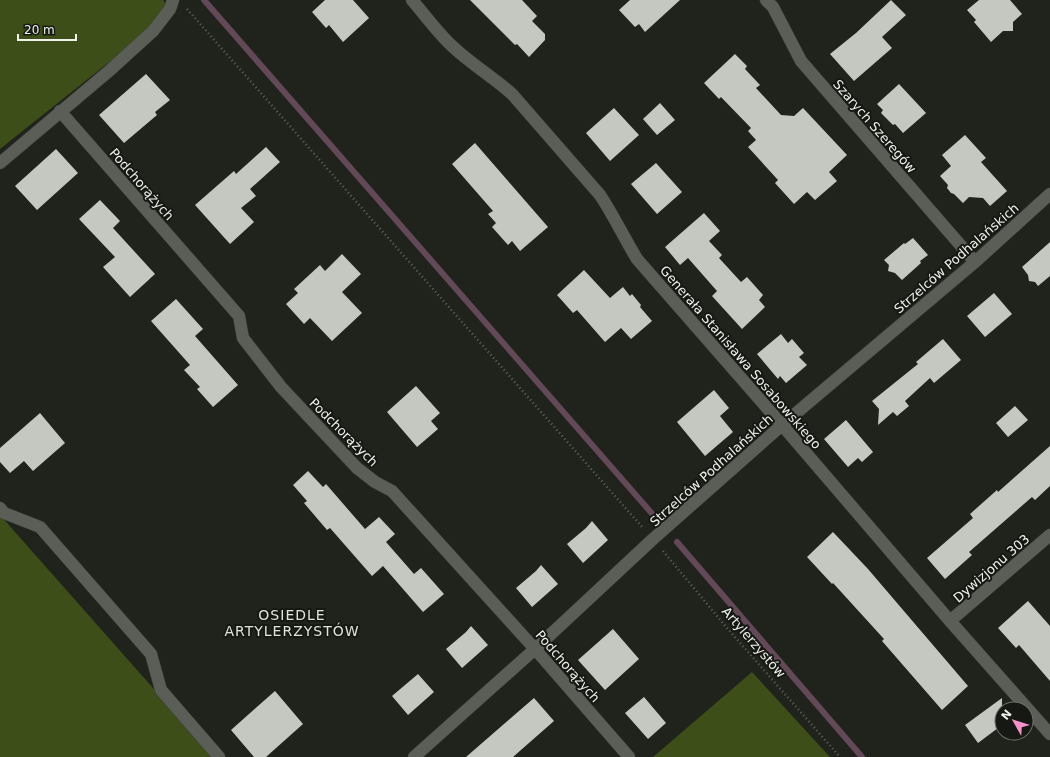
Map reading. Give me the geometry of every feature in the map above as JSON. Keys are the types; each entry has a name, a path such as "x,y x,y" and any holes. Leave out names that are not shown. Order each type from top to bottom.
{"street":[{"path":"0,163 152,32 170,8 174,0"},
{"name":"Generała Stanisława Sosabowskiego","path":"412,0 451,45 469,61 495,79 512,94 600,195 612,213 637,259 782,425 950,622 1050,734"},
{"name":"Szarych Szeregów","path":"766,0 776,12 792,47 801,61 975,262"},
{"name":"Podchorążych","path":"60,111 239,316 243,338 301,409 357,468 375,482 392,491 535,649 629,757"},
{"name":"Strzelców Podhalańskich","path":"414,757 535,649 653,539 782,425 975,262 1050,194"},
{"path":"0,508 4,513 40,527 151,654 161,690 219,757"},
{"name":"Dywizjonu 303","path":"950,622 1050,535"}],"path":[{"name":"Artylerzystów","path":"185,6 653,539 727,628 840,757"}],"green space":[{"path":"0,0 163,0 172,12 0,149"},
{"path":"0,515 214,757 0,757"},
{"path":"752,672 830,757 653,757"}],"building":[{"path":"325,0 353,0 369,18 343,42 329,25 326,28 312,12"},
{"path":"470,0 522,0 537,16 532,21 545,34 545,40 529,57"},
{"path":"630,0 680,0 645,32 639,24 635,27 619,10"},
{"path":"891,0 906,15 882,37 892,48 854,81 830,54 856,33"},
{"path":"979,0 1010,0 1022,14 1013,22 1013,31 1003,31 991,42 974,22 976,20 967,10"},
{"path":"735,54 747,66 745,69 760,85 756,88 781,115 794,116 803,108 847,155 829,172 837,181 815,200 807,192 794,204 775,183 778,180 748,147 756,140 748,131 751,128 721,97 719,99 704,83"},
{"path":"146,74 170,100 155,112 157,115 124,143 99,115"},
{"path":"899,84 926,113 903,133 895,124 893,125 881,113 883,110 877,104"},
{"path":"660,103 675,120 657,135 643,119"},
{"path":"614,108 639,135 610,161 586,133"},
{"path":"965,135 986,158 981,162 1007,191 990,206 983,198 969,197 963,203 951,193 947,188 948,185 940,176 951,166 942,155"},
{"path":"475,143 548,227 520,251 512,241 508,245 492,227 496,223 488,214 493,211 452,164"},
{"path":"266,147 280,162 250,189 256,196 241,208 254,222 230,244 195,205 234,171 236,174"},
{"path":"56,149 78,173 37,210 15,186"},
{"path":"656,163 682,192 657,214 631,184"},
{"path":"100,200 120,221 113,228 155,274 130,297 103,267 115,257 79,219"},
{"path":"704,213 720,231 709,241 722,255 719,258 741,282 747,277 763,295 759,300 765,307 742,329 712,296 717,291 688,258 680,265 665,247"},
{"path":"913,238 928,255 920,261 921,263 902,280 895,273 888,271 889,265 884,260 904,243 905,244"},
{"path":"1050,242 1050,276 1038,286 1035,282 1029,281 1028,275 1022,267"},
{"path":"342,254 361,274 342,292 362,313 332,341 310,318 304,324 286,304 298,293 294,289 320,265 325,271"},
{"path":"584,270 610,298 623,287 630,296 632,294 641,305 640,307 652,321 631,339 621,328 605,342 577,310 573,313 557,295"},
{"path":"994,293 1012,314 985,337 967,316"},
{"path":"176,299 203,329 195,336 238,385 213,407 197,389 200,387 184,370 190,365 151,321"},
{"path":"781,334 788,343 792,339 804,353 799,357 807,365 786,383 780,376 778,379 757,354"},
{"path":"943,339 961,360 934,383 930,378 905,401 909,406 897,416 893,412 878,425 879,409 872,401 918,364 916,362"},
{"path":"416,386 440,413 431,421 438,429 417,447 387,412"},
{"path":"714,390 729,408 720,416 733,432 705,456 677,422"},
{"path":"1015,406 1028,420 1008,437 996,423"},
{"path":"40,413 65,443 33,471 24,461 10,473 0,462 0,448"},
{"path":"846,420 873,452 862,462 858,458 848,467 824,439"},
{"path":"1050,446 1050,486 1035,500 1032,497 969,552 972,555 945,579 927,558 973,518 970,514 997,490 998,492"},
{"path":"308,471 323,487 326,484 365,529 379,517 395,534 386,542 414,574 421,568 444,594 423,612 383,566 372,576 330,528 327,530 304,503 307,501 293,485"},
{"path":"592,521 608,540 583,563 567,544"},
{"path":"833,532 868,569 968,686 942,710 882,641 884,639 807,557"},
{"path":"541,565 558,584 532,607 516,588"},
{"path":"1028,601 1050,626 1050,681 1019,645 1016,648 998,628"},
{"path":"471,626 488,645 462,668 446,649"},
{"path":"613,629 639,659 605,690 578,660"},
{"path":"418,674 434,692 408,715 392,696"},
{"path":"275,691 303,724 266,757 254,757 231,730"},
{"path":"644,697 666,723 648,739 625,713"},
{"path":"534,698 554,721 513,757 466,757"},
{"path":"994,704 994,731 978,743 965,725"}],"waterway":[{"path":"204,0 655,517"},
{"path":"677,542 862,757"}],"district":[{"name":"OSIEDLE ARTYLERZYSTÓW","path":"292,624"}]}
